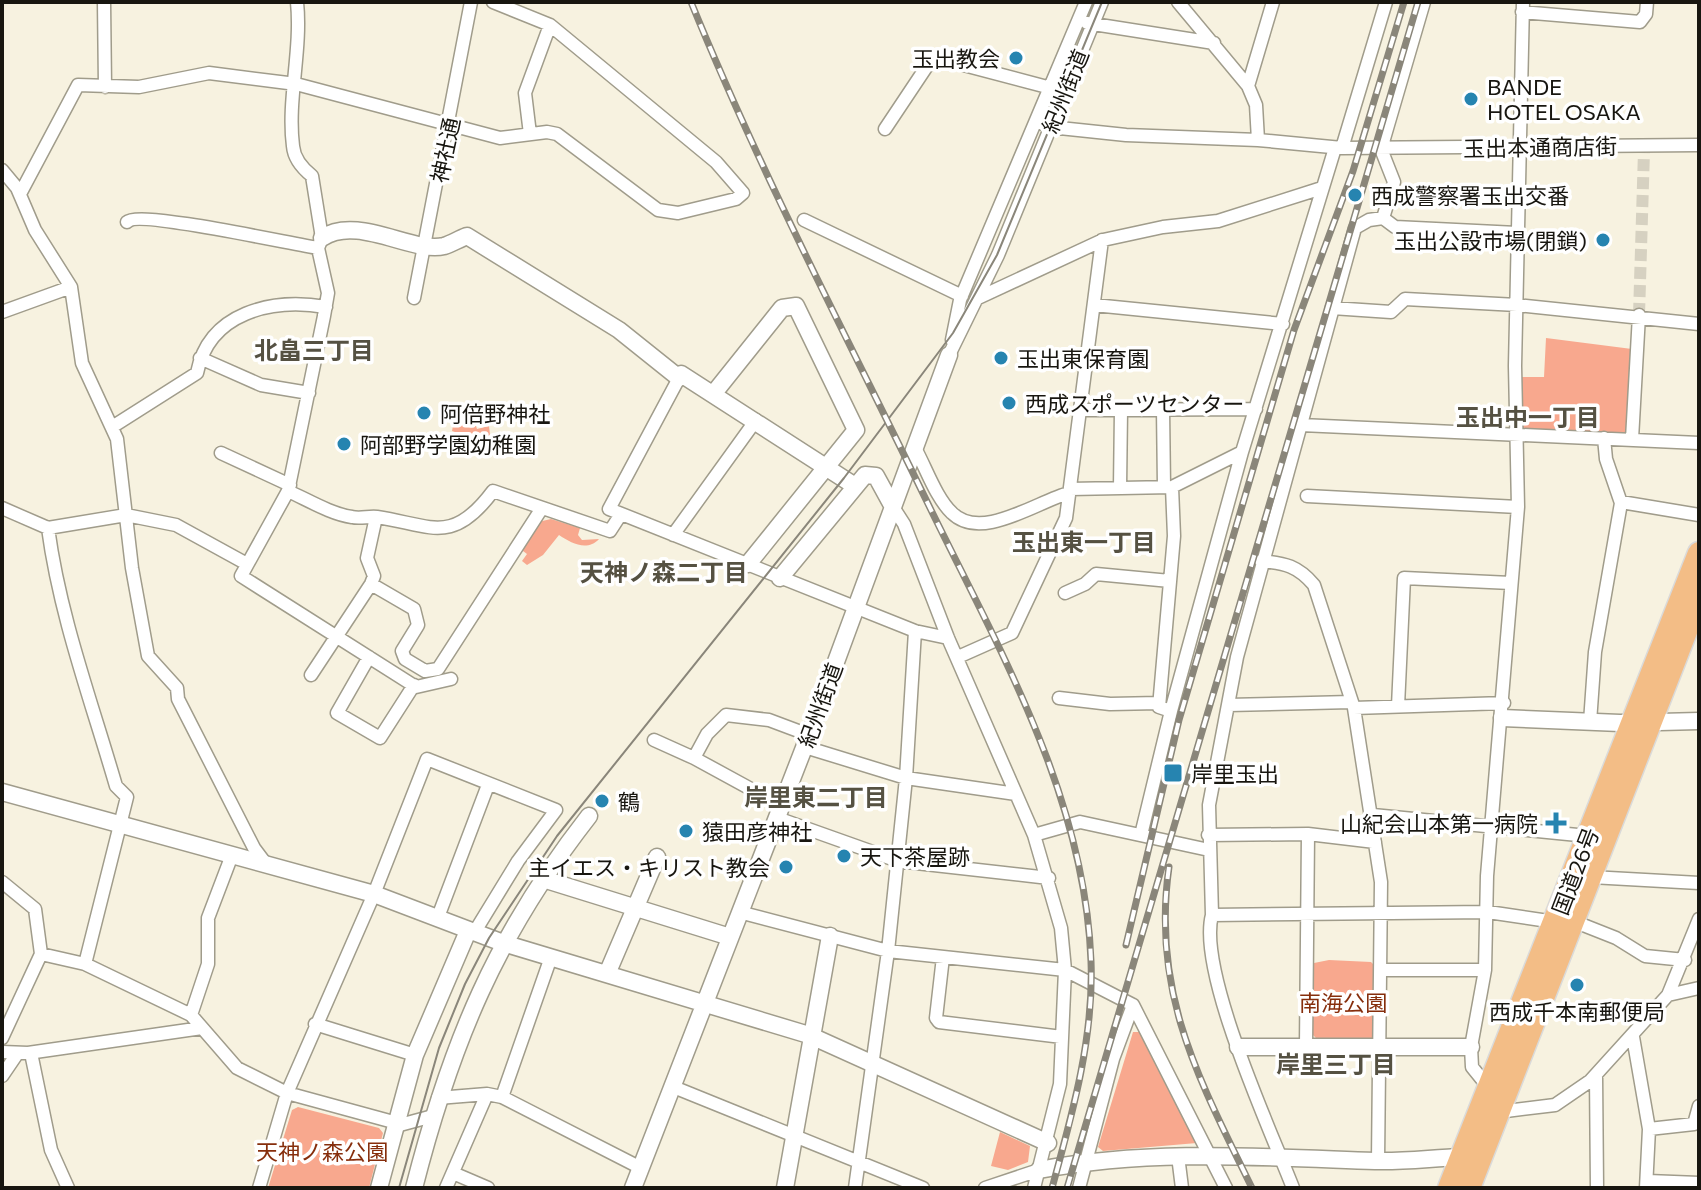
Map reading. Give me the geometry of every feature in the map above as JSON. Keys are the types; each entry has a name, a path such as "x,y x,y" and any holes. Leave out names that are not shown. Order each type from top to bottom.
{"highway":[{"name":"国道26号","path":"1449,1188 1489,1088 1564,922 1591,877 1699,553"},
{"name":"国道26号","path":"1469,1188 1564,922 1588,836 1694,624 1699,598"}],"street":[{"path":"104,2 105,87"},
{"path":"297,2 301,34 293,147 300,166 312,176 328,293 289,488 241,576 414,685 432,686 451,679"},
{"name":"神社通","path":"414,298 450,126 471,2"},
{"path":"20,194 78,85 139,87 209,73 296,84 500,138 557,134 658,210 678,213 736,199 743,193 716,162 550,25 493,2"},
{"name":"紀州街道","path":"949,355 962,296 1086,2"},
{"name":"紀州街道","path":"633,1188 807,741 949,355 978,298 1102,2"},
{"path":"1178,2 1248,86 1256,105 1258,140"},
{"path":"1248,86 1273,2"},
{"path":"1141,835 1171,711 1242,452 1322,188 1386,2"},
{"path":"1383,218 1394,182 1381,149 1424,2"},
{"path":"1489,1088 1472,1067 1471,1047 1485,970 1492,827 1518,507 1517,233 1523,7 1640,22 1647,2"},
{"path":"1078,21 1214,43"},
{"path":"530,134 525,93 550,25"},
{"path":"885,129 929,63 937,58 1051,88"},
{"name":"玉出本通商店街","path":"1037,121 1050,127 1126,135 1258,140 1338,148 1644,148 1699,145"},
{"path":"2,170 20,194 35,230 71,287 82,363 117,439 148,656 177,688 178,699 254,848 266,864"},
{"path":"978,298 1102,240 1163,227 1218,221 1322,188"},
{"path":"127,222 138,217 202,225 249,238 320,243 341,231 364,232 441,247 467,236 619,330 679,378"},
{"path":"1293,1188 1251,1088 1215,970 1209,926 1212,915 1209,805 1261,561 1355,228 1369,220 1383,218 1395,227 1517,233"},
{"path":"804,220 962,296"},
{"path":"958,657 1012,633 1066,518 1102,240"},
{"path":"2,312 71,287"},
{"path":"1332,308 1391,312 1405,299 1517,305 1699,324"},
{"path":"112,427 197,373 203,348 222,327 240,314 298,303 326,307"},
{"path":"1094,305 1283,324"},
{"path":"714,393 782,308 796,306 856,430 748,564"},
{"path":"1632,439 1639,317"},
{"path":"200,358 261,385 309,393"},
{"path":"855,486 681,374 609,509 915,631 948,638"},
{"path":"1163,409 1174,536 1159,707 1171,711"},
{"path":"1080,410 1256,409"},
{"path":"1120,488 1121,410"},
{"path":"673,535 756,420"},
{"path":"1301,425 1699,443"},
{"path":"1590,722 1595,652 1621,502 1606,459 1604,438"},
{"path":"915,448 950,512 972,522 986,524 1011,517 1070,491 1168,487 1242,452"},
{"path":"221,453 351,517 376,517 415,528 442,528 471,515 493,491 610,531 621,514"},
{"path":"780,578 865,475 876,476 904,524 948,638 1034,835 1049,878 1061,928 1065,970 1060,1084 1048,1143 1034,1188"},
{"path":"1307,496 1518,507"},
{"path":"1621,502 1699,515"},
{"path":"2,508 48,528 126,515 176,525 247,564"},
{"path":"371,584 414,609 418,625 402,651 405,659 425,671 438,669 542,508"},
{"path":"311,675 371,584 374,576 367,558 376,517"},
{"path":"48,528 55,583 76,662 116,786 127,797 85,964"},
{"path":"1261,561 1285,563 1302,570 1314,585 1352,705 1373,815 1382,911 1378,1161"},
{"path":"1065,593 1096,574 1170,581"},
{"path":"1398,706 1404,578 1511,583"},
{"path":"855,1188 898,861 915,631"},
{"path":"369,657 337,713 380,738 414,685"},
{"path":"1059,698 1110,704 1159,703"},
{"path":"1228,705 1398,706 1503,711 1590,722 1699,721"},
{"path":"694,758 707,734 726,715 769,720 807,741 906,778 1016,794"},
{"path":"654,740 771,800"},
{"path":"259,1188 287,1093 374,894 427,759 556,810 471,932 415,1055 379,1188"},
{"path":"438,917 488,785"},
{"path":"2,792 374,894 503,943 809,1035 1048,1143"},
{"path":"1373,815 1588,836"},
{"path":"414,1188 438,1098 469,1015 503,943 543,879 589,816"},
{"path":"777,818 898,861 1049,878"},
{"path":"1034,835 1080,822 1209,850"},
{"path":"1208,835 1308,834 1375,842"},
{"path":"1306,1046 1310,912 1308,834"},
{"path":"191,1015 208,964 208,918 232,855"},
{"path":"607,974 633,907 657,857"},
{"path":"1591,877 1699,883"},
{"path":"543,879 730,937"},
{"path":"2,882 35,909 41,954 2,1038"},
{"path":"739,912 888,951 1065,970 1133,1005 1226,1188"},
{"path":"1212,915 1488,912 1564,922 1616,938 1645,956 1685,960"},
{"path":"1498,1112 1555,1105 1596,1075 1668,995 1685,960 1699,919"},
{"path":"785,1188 809,1035 830,936"},
{"path":"41,954 85,964 191,1015 237,1068 287,1093 396,1124 433,1116"},
{"path":"502,1097 551,957"},
{"path":"943,957 936,1018 939,1022 1062,1037"},
{"path":"1382,970 1485,970"},
{"path":"1668,995 1699,988"},
{"path":"1079,1188 1113,1059 1133,1005"},
{"path":"315,1024 415,1055"},
{"path":"2,1052 31,1053 202,1028"},
{"path":"1633,1037 1649,1129 1647,1185 1699,1183"},
{"path":"1238,1047 1471,1047"},
{"path":"31,1053 51,1150 68,1188"},
{"path":"2,1076 17,1054"},
{"path":"1596,1075 1597,1188"},
{"path":"671,1086 923,1188"},
{"path":"438,1098 487,1094 502,1097 641,1168"},
{"path":"446,1188 487,1094"},
{"path":"1649,1129 1694,1124 1699,1106"},
{"path":"985,1188 1039,1170 1087,1161 1209,1154 1280,1154 1378,1161 1461,1157"},
{"path":"1178,1156 1182,1188"},
{"path":"453,1173 488,1188"}],"green space":[{"path":"1546,338 1632,349 1628,437 1523,432 1519,428 1519,377 1544,377"},
{"path":"456,410 471,412 477,429 489,426 491,444 452,431"},
{"path":"551,519 580,528 578,535 582,540 599,539 584,546 559,535 543,555 527,565 522,561 527,554 519,548 538,522"},
{"name":"南海公園","path":"1329,960 1371,962 1375,966 1374,1037 1370,1040 1317,1039 1312,1034 1314,963"},
{"path":"1133,1032 1141,1032 1197,1143 1103,1151 1098,1147"},
{"name":"天神ノ森公園","path":"298,1107 379,1128 383,1133 369,1188 268,1188 292,1110"},
{"path":"1000,1132 1030,1146 1028,1162 1008,1170 991,1166"}],"tunnel":[{"path":"1639,315 1644,151"}],"tram line":[{"path":"399,1188 439,1048 465,984 489,938 557,836 844,478 953,333 997,255 1102,2"}],"railway":[{"path":"691,2 777,195 986,620 1036,729 1057,785 1085,901 1091,990 1080,1076 1052,1188"},
{"path":"1126,945 1179,720 1294,330 1353,171 1404,2"},
{"path":"1067,1188 1418,2"},
{"path":"1169,867 1165,912 1173,995 1198,1072 1252,1188"}],"place":[{"name":"玉出教会","path":"1016,58"},
{"name":"BANDE HOTEL OSAKA","path":"1471,99"},
{"name":"西成警察署玉出交番","path":"1355,195"},
{"name":"玉出公設市場(閉鎖)","path":"1603,240"},
{"name":"玉出東保育園","path":"1001,358"},
{"name":"西成スポーツセンター","path":"1009,403"},
{"name":"阿倍野神社","path":"424,413"},
{"name":"阿部野学園幼稚園","path":"344,444"},
{"name":"岸里玉出","path":"1173,773"},
{"name":"鶴","path":"602,801"},
{"name":"山紀会山本第一病院","path":"1556,823"},
{"name":"猿田彦神社","path":"686,831"},
{"name":"天下茶屋跡","path":"844,856"},
{"name":"主イエス・キリスト教会","path":"786,867"},
{"name":"西成千本南郵便局","path":"1577,985"}],"district":[{"name":"北畠三丁目","path":"314,349"},
{"name":"玉出中一丁目","path":"1528,416"},
{"name":"玉出東一丁目","path":"1084,541"},
{"name":"天神ノ森二丁目","path":"664,571"},
{"name":"岸里東二丁目","path":"816,796"},
{"name":"岸里三丁目","path":"1336,1063"}]}
